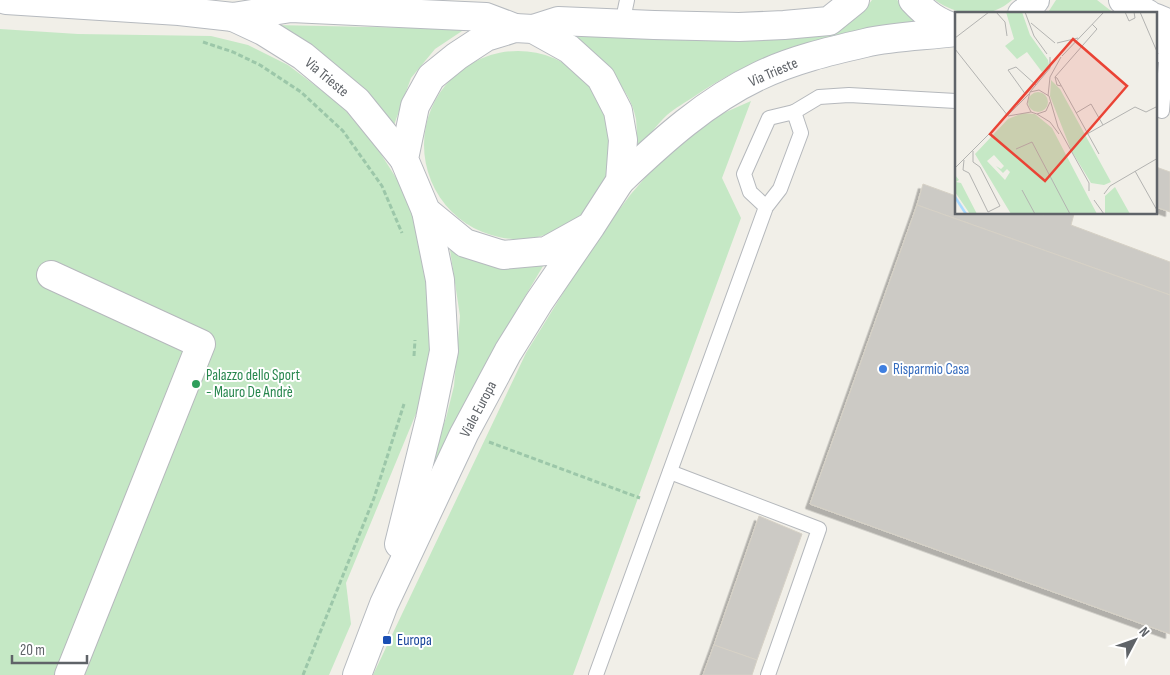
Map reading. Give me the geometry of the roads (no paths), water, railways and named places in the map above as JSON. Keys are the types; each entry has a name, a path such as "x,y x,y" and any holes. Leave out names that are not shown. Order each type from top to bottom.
{"main road":[{"name":"Via Trieste","path":"6,0 179,11 234,8 486,9 569,49 601,78 618,111 622,140 620,182"},
{"path":"404,159 415,106 431,77 457,56 486,37 558,21 624,12 739,26 830,21 855,0"},
{"path":"913,0 926,14 955,30"},
{"path":"1025,12 1035,0"},
{"path":"1124,0 1145,12"},
{"name":"Via Trieste","path":"234,8 264,31 303,56 357,101 404,159 426,211"},
{"path":"1158,23 1166,42"},
{"name":"Via Trieste","path":"591,226 620,182 662,141 710,104 760,76 804,59 867,42 955,30"},
{"path":"426,211 465,243 503,255 546,251 591,226"},
{"name":"Viale Europa","path":"384,604 430,419 444,351 440,280 426,211"},
{"name":"Viale Europa","path":"357,675 384,604 464,434 508,352 539,302 591,226"},
{"path":"51,275 201,344 69,675"}],"lane":[{"path":"1163,111 1166,42"},
{"path":"766,207 750,192 744,174 768,118 794,112 819,98 849,95 955,101"},
{"path":"596,675 766,207 780,189 801,133 794,112"},
{"path":"670,472 819,529 768,675"}],"place":[{"name":"Risparmio Casa","path":"883,369"},
{"name":"Palazzo dello Sport - Mauro De Andrè","path":"196,384"},
{"name":"Europa","path":"387,640"}]}
